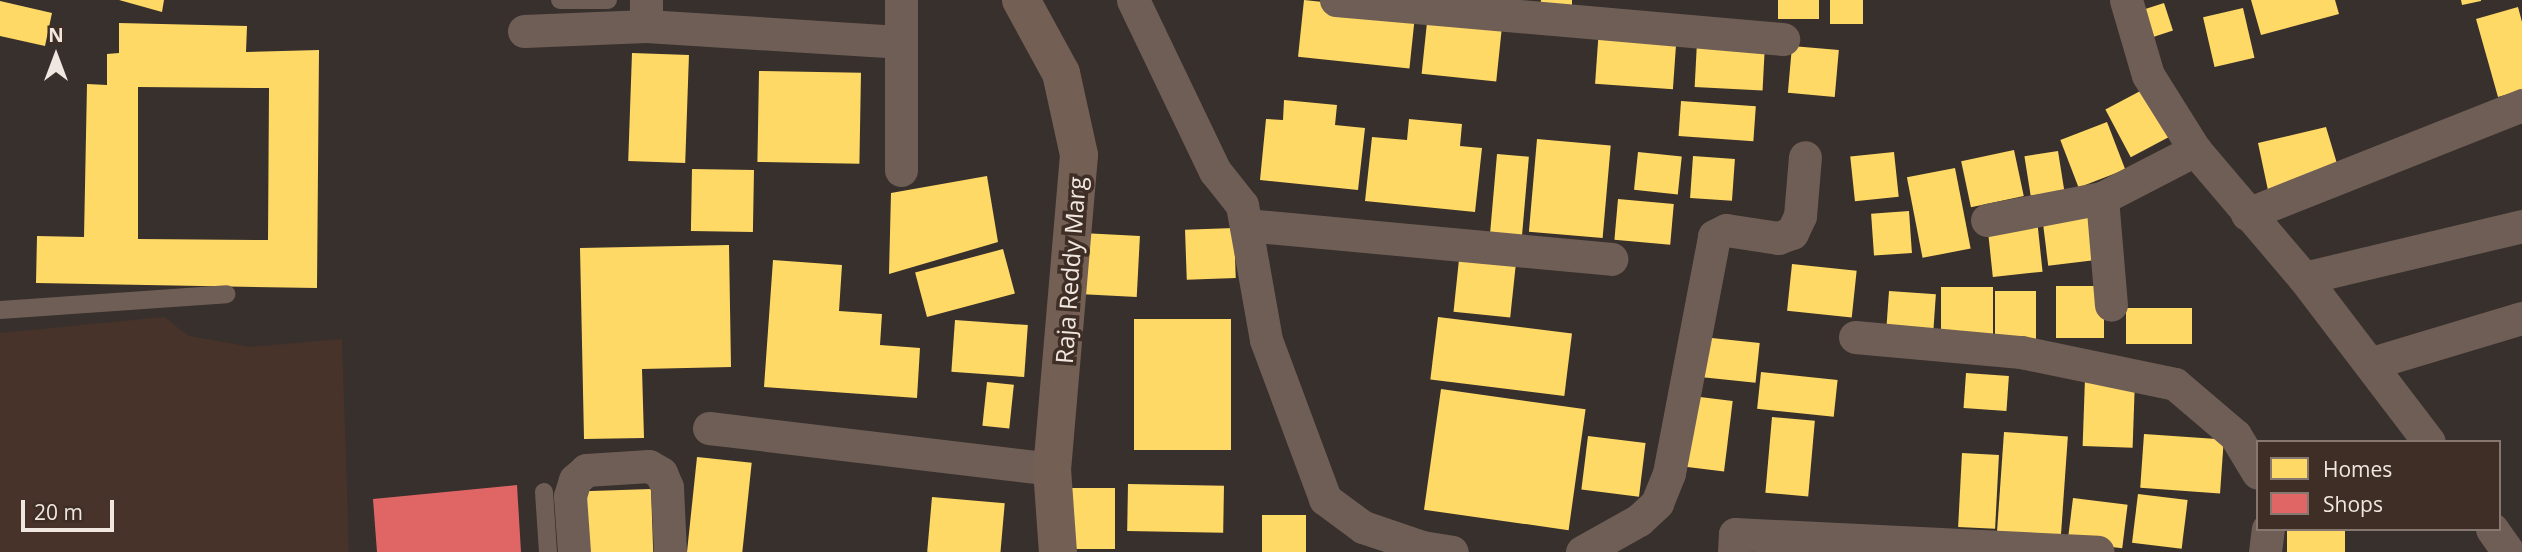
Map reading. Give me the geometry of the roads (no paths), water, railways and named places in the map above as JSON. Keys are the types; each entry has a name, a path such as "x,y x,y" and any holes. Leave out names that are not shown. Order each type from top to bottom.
{"street":[{"path":"901,0 898,42 901,170"},
{"name":"Raja Reddy Marg","path":"1021,0 1061,73 1079,155 1052,469 1058,552"},
{"path":"1133,0 1214,170 1242,205 1266,340 1325,499 1363,527 1422,547 1452,552"},
{"path":"1336,0 1783,39"},
{"path":"2126,0 2148,75 2195,150 2304,278 2372,363 2428,440"},
{"path":"524,31 646,13 898,42"},
{"path":"2247,214 2522,105"},
{"path":"1987,220 2102,198 2195,150"},
{"path":"1582,552 1639,520 1657,503 1669,472 1714,236 1726,230 1778,238 1792,233 1800,216 1805,157"},
{"path":"2102,198 2111,305"},
{"path":"1246,225 1611,259"},
{"path":"2304,278 2522,226"},
{"path":"2372,363 2522,318"},
{"path":"1855,337 2021,352 2175,384 2235,435 2256,470"},
{"path":"709,428 1052,469"},
{"path":"574,552 570,496 575,480 586,470 649,466 661,472 667,487 670,552"},
{"path":"2265,552 2268,531"},
{"path":"2493,531 2508,552"},
{"path":"1734,552 1735,534 2098,552"}],"lane":[{"path":"560,0 608,0"},
{"path":"0,310 226,294"},
{"path":"544,492 548,552"}]}
